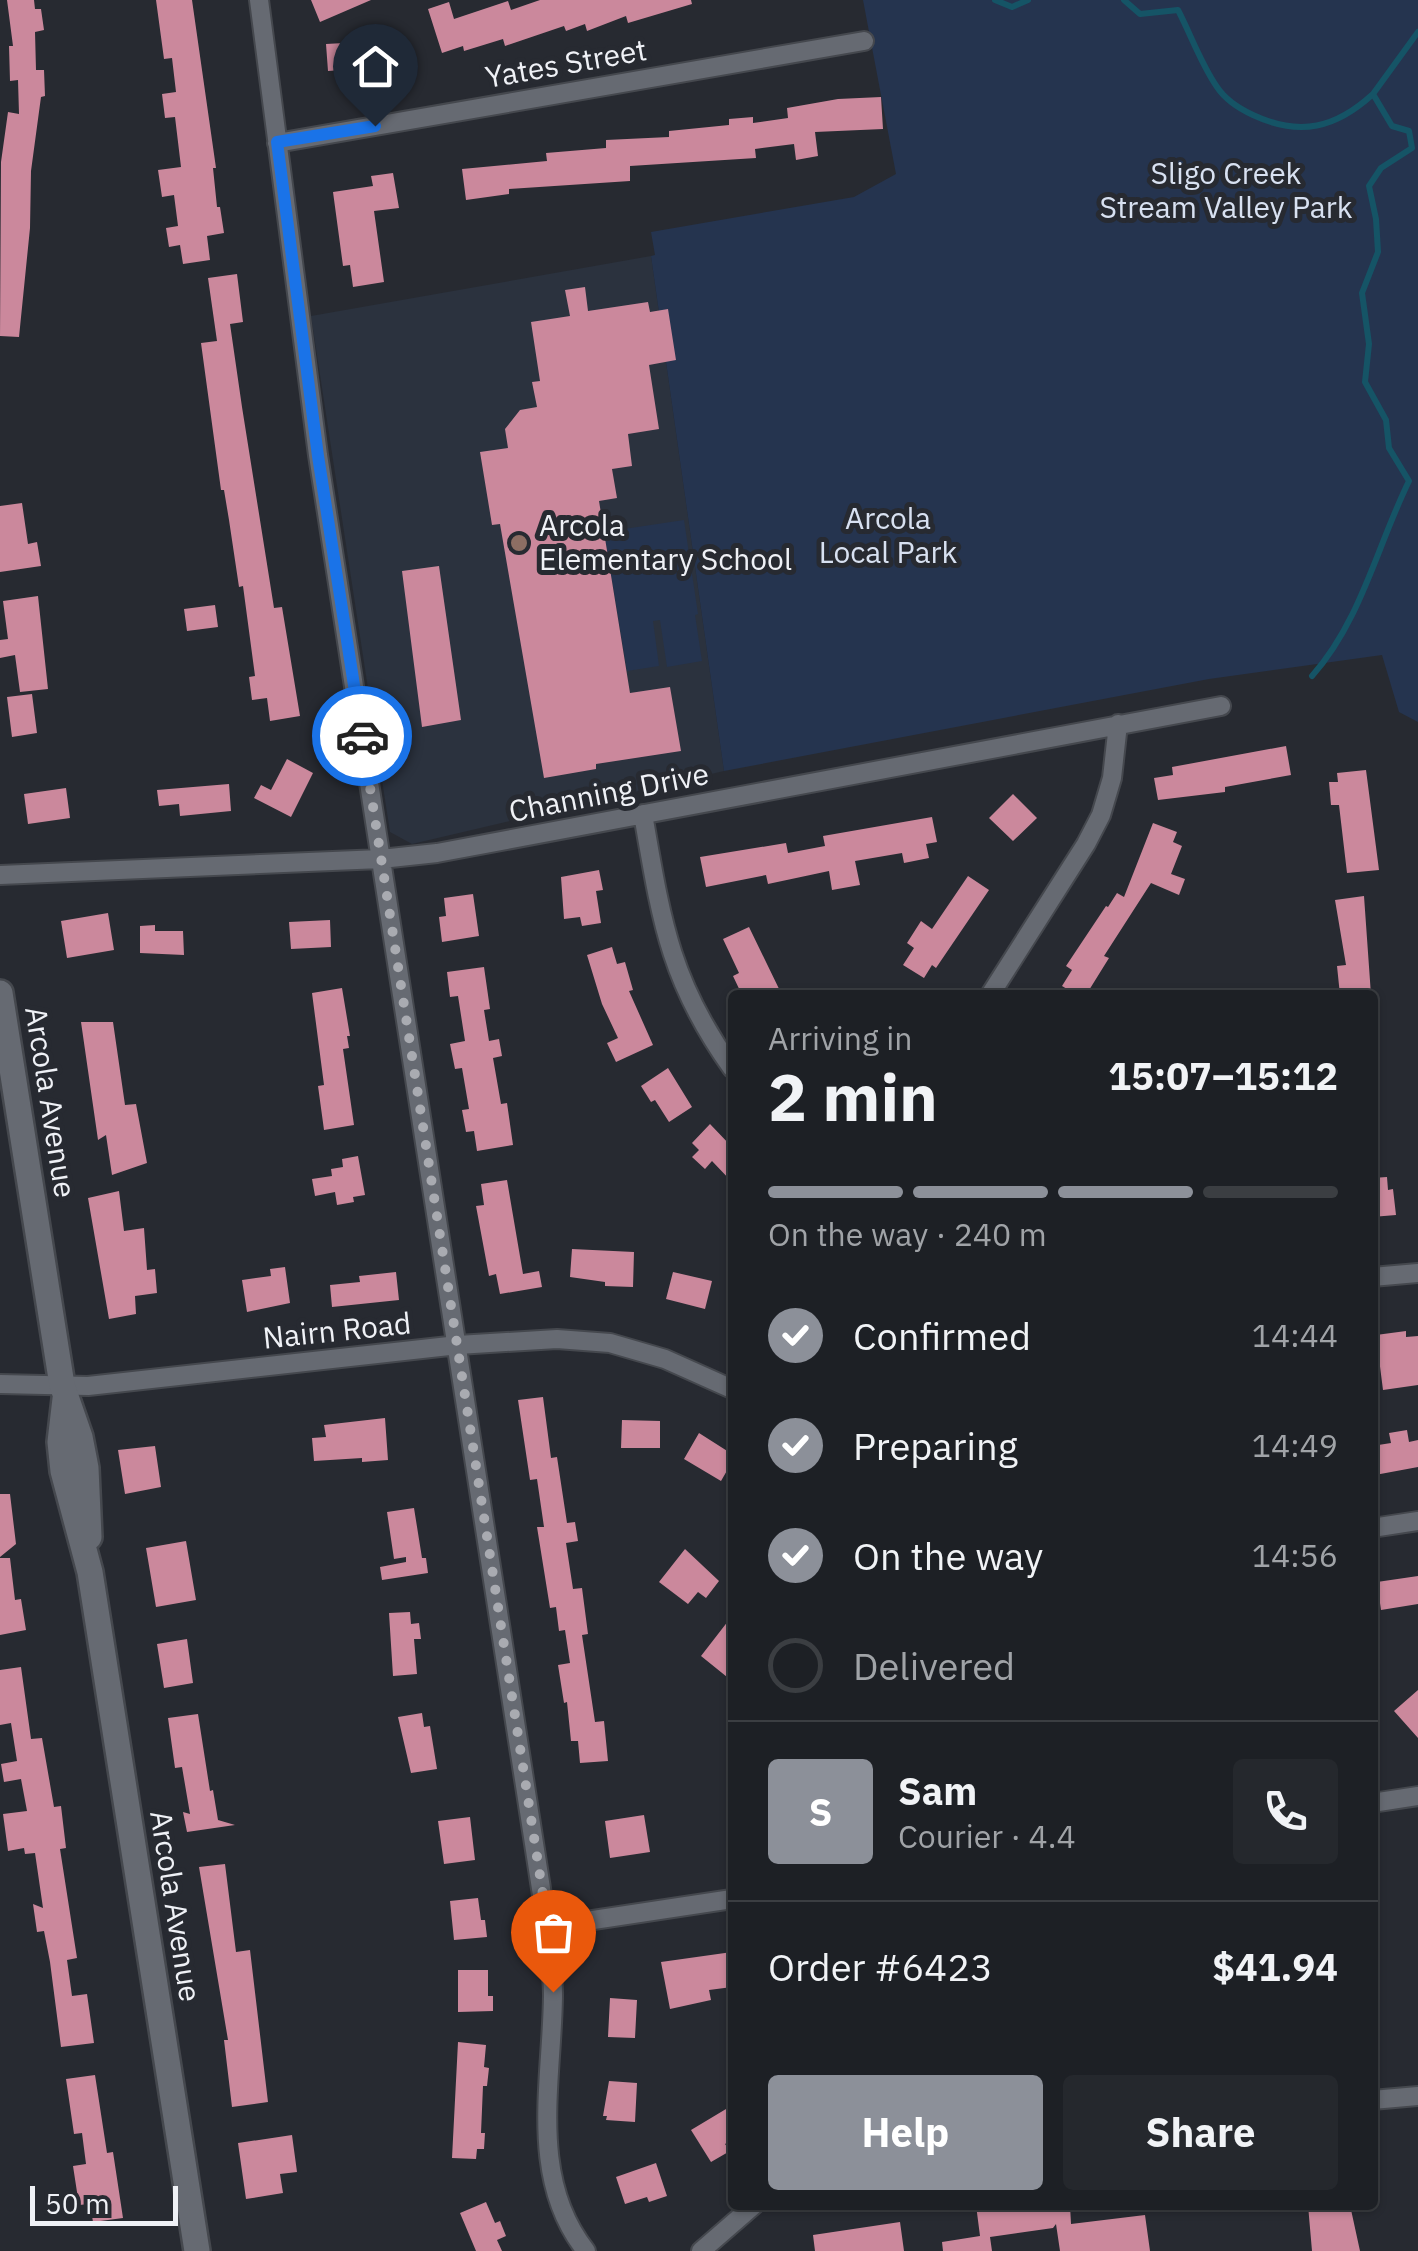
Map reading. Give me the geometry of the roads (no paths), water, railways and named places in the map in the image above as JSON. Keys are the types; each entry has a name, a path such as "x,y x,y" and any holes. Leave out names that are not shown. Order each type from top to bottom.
{"street":[{"path":"259,0 318,456 548,1927 553,1992 546,2150 556,2201 586,2251"},
{"name":"Yates Street","path":"277,142 864,40"},
{"name":"Channing Drive","path":"0,876 381,859 437,853 1221,706"},
{"path":"993,990 1101,815 1112,778 1118,724"},
{"path":"643,814 663,929 680,980 704,1029 728,1062"},
{"name":"Arcola Avenue","path":"0,993 64,1392 60,1442 63,1471 90,1572 197,2251"},
{"path":"1378,1276 1418,1273"},
{"name":"Nairn Road","path":"0,1384 64,1392 88,1386 458,1345 556,1339 610,1343 664,1359 728,1387"},
{"path":"1378,1527 1418,1521"},
{"path":"1378,1801 1418,1796"},
{"path":"548,1927 728,1900"},
{"path":"1378,2099 1418,2096"},
{"path":"701,2251 748,2210"}],"waterway":[{"path":"995,0 1012,7 1028,0"},
{"path":"1124,0 1140,14 1178,10 1220,91 1243,110 1270,122 1317,126 1345,115 1373,94"},
{"path":"1312,676 1356,607 1409,481 1389,448 1386,420 1365,382 1369,344 1362,293 1378,252 1369,186 1381,168 1412,148 1409,131 1392,126 1373,94 1418,32"}],"place":[{"name":"Arcola Elementary School","path":"519,543"}],"park label":[{"name":"Sligo Creek Stream Valley Park","path":"1226,191"},
{"name":"Arcola Local Park","path":"888,536"}]}
